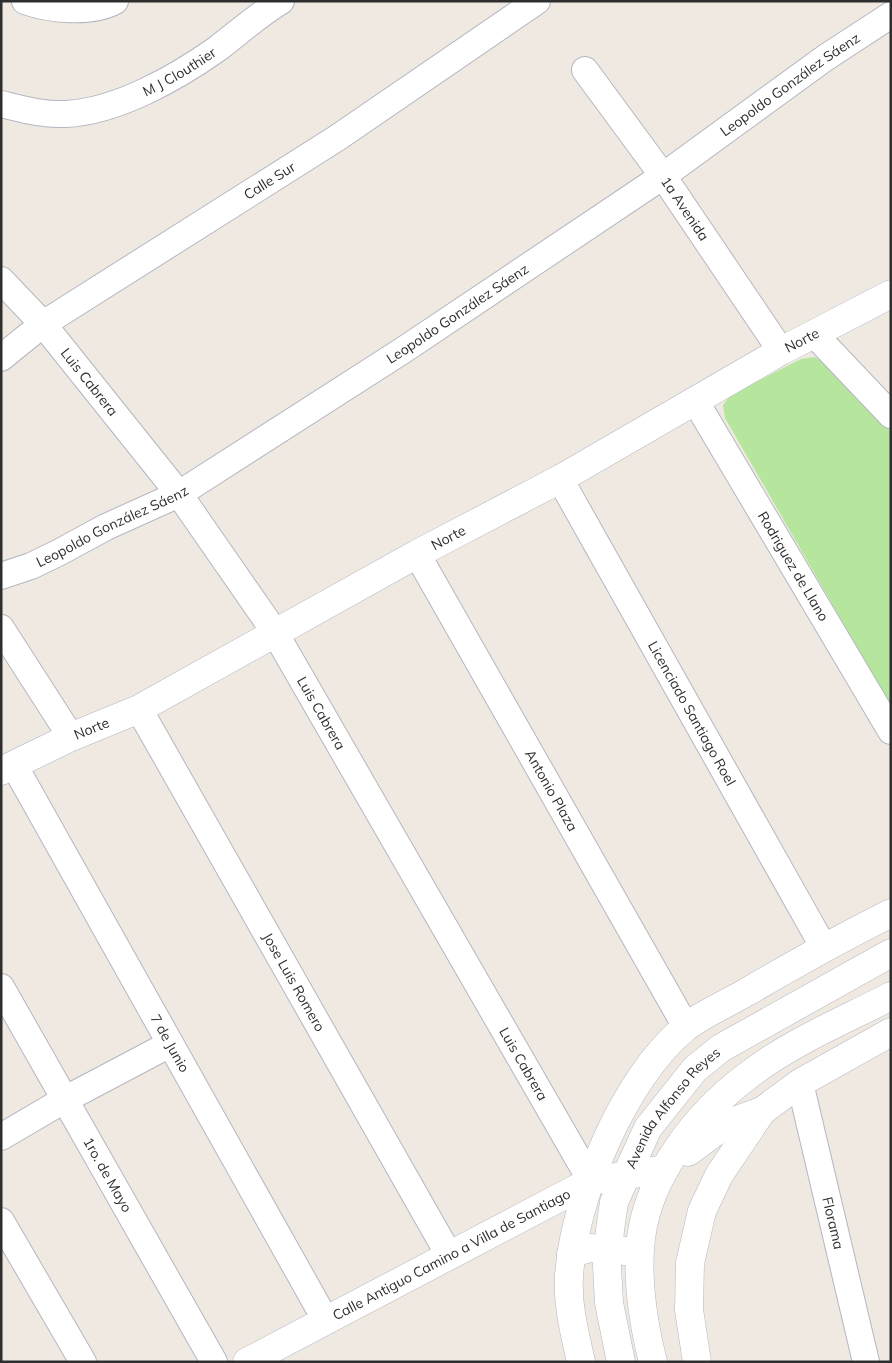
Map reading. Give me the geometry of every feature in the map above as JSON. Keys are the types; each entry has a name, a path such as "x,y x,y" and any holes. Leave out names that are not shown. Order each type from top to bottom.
{"street":[{"path":"25,1 58,9 94,8 115,1"},
{"name":"M J Clouthier","path":"1,104 32,111 64,114 89,111 154,87 216,49 281,1"},
{"name":"Calle Sur","path":"1,358 43,324 337,138 537,1"},
{"name":"Leopoldo González Sáenz","path":"1,576 58,554 106,527 179,494 402,351 663,176 825,58 891,15"},
{"name":"1a Avenida","path":"586,70 663,176 781,351"},
{"name":"Luis Cabrera","path":"1,280 43,324 179,494 274,631 591,1181"},
{"name":"Norte","path":"7,768 71,737 138,709 274,631 560,479 696,402 781,351 891,294"},
{"path":"814,334 891,415"},
{"name":"Rodriguez de Llano","path":"696,402 891,731"},
{"name":"Licenciado Santiago Roel","path":"560,479 824,948"},
{"name":"Antonio Plaza","path":"417,554 686,1027"},
{"path":"1,628 71,737"},
{"name":"Jose Luis Romero","path":"138,709 449,1255"},
{"name":"7 de Junio","path":"7,768 170,1044 326,1321"},
{"path":"581,1362 569,1297 571,1254 591,1181 609,1134 631,1094 666,1047 686,1027 824,948 891,913"},
{"name":"Avenida Alfonso Reyes","path":"621,1362 609,1304 608,1249 614,1202 648,1128 695,1069 736,1039 891,953"},
{"name":"1ro. de Mayo","path":"1,988 214,1362"},
{"name":"Avenida Alfonso Reyes","path":"653,1362 642,1301 640,1253 641,1237 648,1210 665,1169 704,1116 746,1077 772,1059 891,996"},
{"path":"665,1169 726,1124 762,1111 800,1083 891,1032"},
{"path":"1,1137 64,1100 170,1044"},
{"name":"Florama","path":"800,1083 866,1362"},
{"path":"697,1362 689,1310 690,1263 694,1237 710,1192 762,1111"},
{"name":"Calle Antiguo Camino a Villa de Santiago","path":"247,1362 591,1181 665,1169"},
{"path":"1,1221 83,1362"},
{"path":"571,1254 584,1248 640,1253"}],"green space":[{"path":"815,357 826,364 891,432 891,706 725,418 723,405 731,395 801,359"}]}
